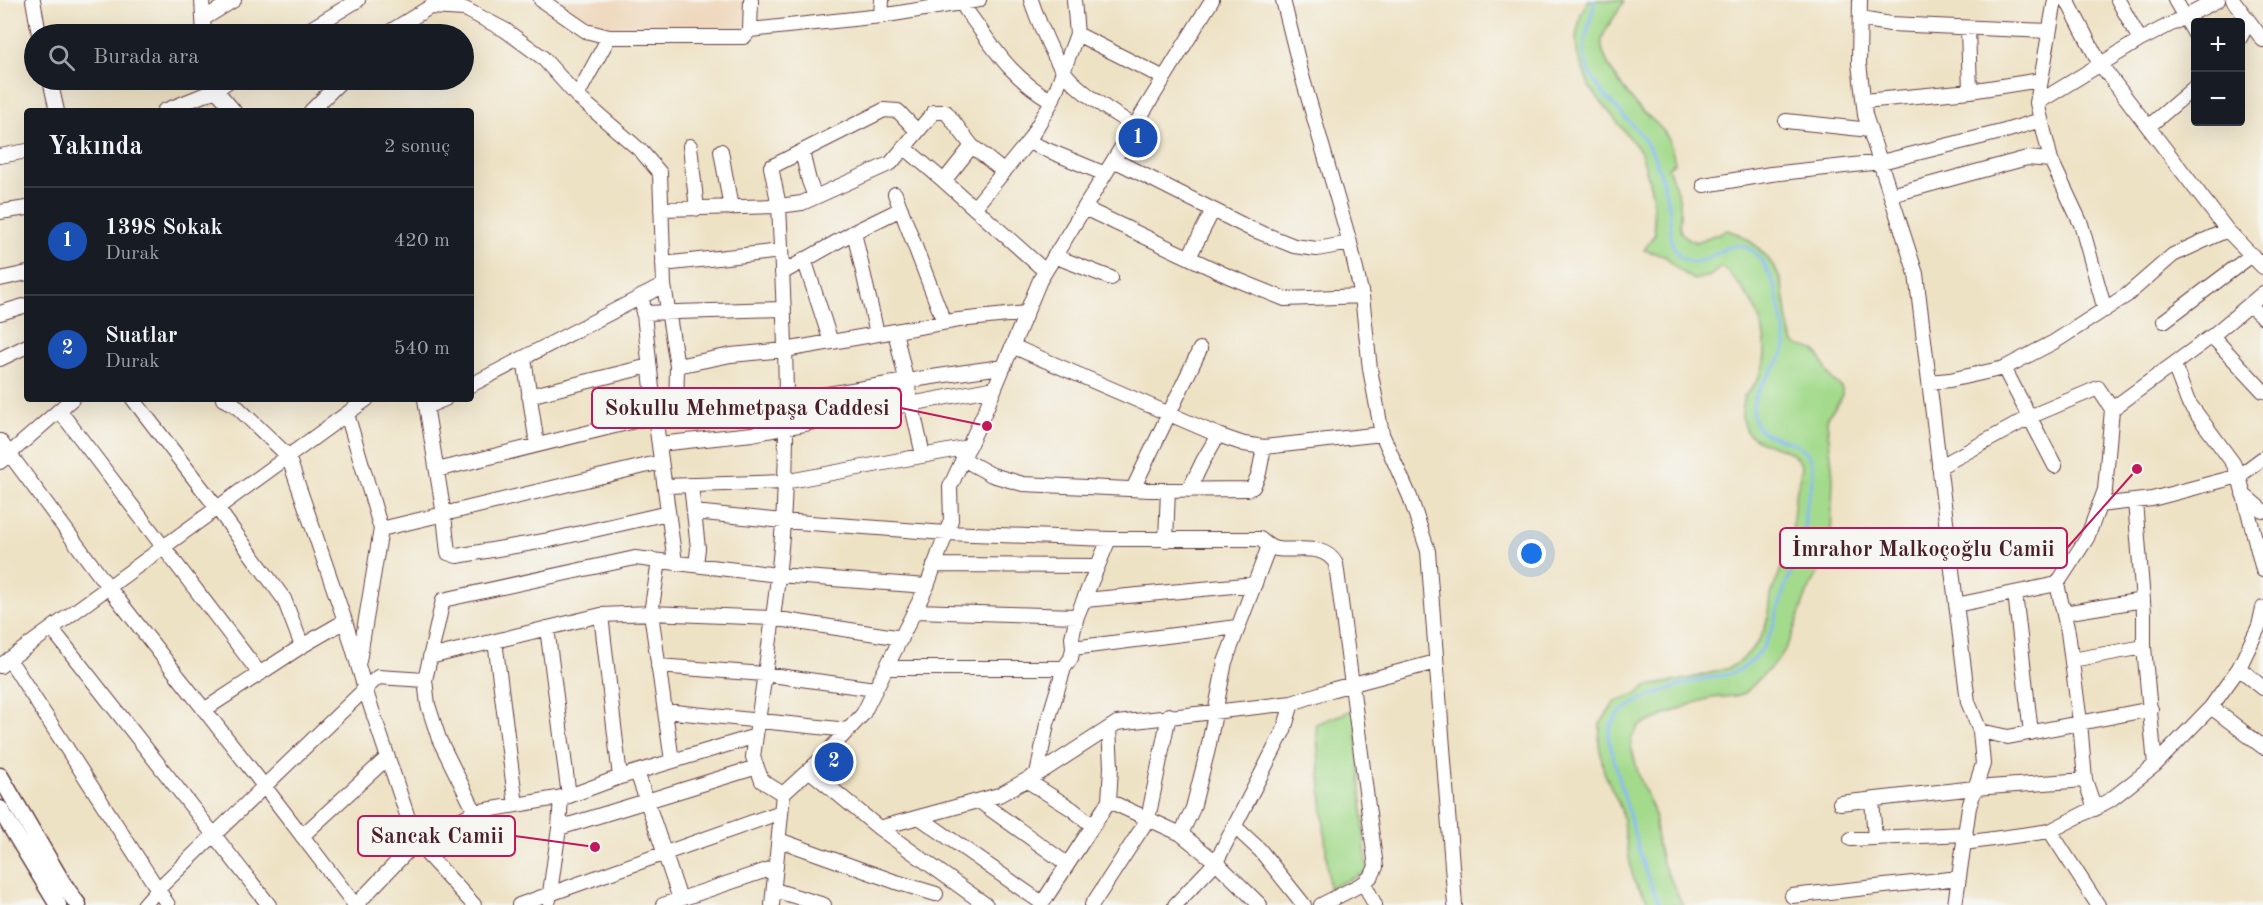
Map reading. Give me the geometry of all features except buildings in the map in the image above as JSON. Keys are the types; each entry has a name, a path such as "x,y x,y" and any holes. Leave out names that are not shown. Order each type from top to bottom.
{"main road":[{"path":"0,776 78,905"},
{"path":"0,809 58,905"}],"street":[{"path":"33,0 37,24"},
{"path":"201,0 203,24"},
{"path":"203,19 234,0"},
{"path":"318,24 358,0"},
{"path":"541,0 586,31 609,37 744,37 750,30 751,0"},
{"path":"881,16 882,0"},
{"path":"750,30 881,16 979,0"},
{"path":"1031,0 1036,17 1064,72 1096,101 1134,126"},
{"path":"974,208 1028,142 1052,101 1077,34 1074,0"},
{"path":"772,905 783,794 863,714 927,586 951,520 951,487 1045,271 1212,0"},
{"path":"1283,0 1302,76 1350,243 1362,296 1370,369 1382,434 1410,498 1428,551 1455,905"},
{"path":"1860,0 1860,63 1864,101 1870,130 1916,274 1968,702 1980,731 1983,764 1969,807 1955,905"},
{"path":"2055,0 2037,103 2051,160 2081,224 2104,310"},
{"path":"2067,0 2100,64 2227,230 2263,267"},
{"path":"2118,0 2140,40"},
{"path":"2175,0 2191,28"},
{"path":"2037,103 2140,40 2218,0"},
{"path":"2233,0 2263,40"},
{"path":"963,3 1008,68 1029,88 1052,101"},
{"path":"402,24 430,7 465,9 505,30 542,57 577,96 641,151 660,173 664,285 677,366 676,416"},
{"path":"1860,19 1890,24 2049,31"},
{"path":"2245,30 2249,21"},
{"path":"1968,28 1970,91"},
{"path":"1077,34 1164,78"},
{"path":"577,96 609,37"},
{"path":"1864,101 1970,91 2041,80"},
{"path":"52,90 56,108"},
{"path":"170,108 205,90"},
{"path":"219,90 232,108"},
{"path":"314,108 332,90"},
{"path":"2148,127 2191,90"},
{"path":"783,794 762,781 753,757 778,575 783,521 786,401 784,309 779,206 771,167 884,110 897,111 917,130"},
{"path":"661,209 779,206 802,203 891,163 934,112 946,112 972,146 1004,172"},
{"path":"1704,185 1771,174 1881,162 2042,120"},
{"path":"1786,121 1870,130"},
{"path":"1028,142 1105,174"},
{"path":"690,146 697,209"},
{"path":"944,181 972,146"},
{"path":"904,147 1045,271"},
{"path":"721,151 731,208"},
{"path":"0,156 24,152"},
{"path":"802,152 815,197"},
{"path":"1891,195 2027,158 2051,160"},
{"path":"1114,160 1213,210 1294,246 1317,249 1350,243"},
{"path":"895,194 944,322"},
{"path":"0,212 24,208"},
{"path":"1084,208 1285,299 1362,296"},
{"path":"782,273 854,232 901,209"},
{"path":"1189,257 1213,210"},
{"path":"1929,382 1950,380 2004,368 2054,342 2127,295 2173,255 2227,230"},
{"path":"854,232 878,334"},
{"path":"663,264 781,250"},
{"path":"2164,321 2252,255"},
{"path":"1054,256 1111,278"},
{"path":"804,259 831,342"},
{"path":"0,279 24,274"},
{"path":"474,383 664,285"},
{"path":"2112,409 2212,336 2263,293"},
{"path":"642,296 655,416 675,562"},
{"path":"2250,305 2263,317"},
{"path":"0,313 24,306"},
{"path":"643,313 784,309"},
{"path":"677,366 731,355 785,350 944,322 1026,314"},
{"path":"895,331 923,455"},
{"path":"2212,336 2263,391"},
{"path":"1012,346 1218,435 1244,444 1264,447 1382,434"},
{"path":"1,355 24,347"},
{"path":"1134,489 1200,349"},
{"path":"524,358 537,445"},
{"path":"2174,365 2188,402 2233,463 2239,476 2263,570"},
{"path":"529,396 649,366"},
{"path":"437,470 655,416 676,416 786,401 1004,367"},
{"path":"2004,368 2055,466"},
{"path":"659,444 752,434 995,388"},
{"path":"1939,468 2030,418 2098,388 2112,409 2105,490 2087,538 2057,584 1956,605"},
{"path":"5,458 68,402"},
{"path":"135,402 284,599 302,646"},
{"path":"236,402 288,456 345,621 416,842 474,905"},
{"path":"168,905 4,663 363,402"},
{"path":"426,403 448,553 457,556 550,540 669,513"},
{"path":"59,410 260,674"},
{"path":"347,414 381,529 358,666"},
{"path":"1189,490 1218,435"},
{"path":"0,441 5,458 355,905 416,842 475,812 565,797 621,777 756,736"},
{"path":"665,486 784,482 923,455 966,453 992,475 1023,484 1168,490 1247,489 1253,487 1259,473 1264,447"},
{"path":"2099,505 2152,499 2239,476 2263,458"},
{"path":"381,529 661,462"},
{"path":"691,485 698,548 696,565"},
{"path":"1166,540 1168,490"},
{"path":"2243,494 2263,511"},
{"path":"2135,501 2143,600 2144,647 2155,765"},
{"path":"694,512 946,533 1166,540 1260,539 1276,549 1323,551 1336,564 1376,867 1364,883 1321,905"},
{"path":"1032,777 1064,668 1071,658 1072,637 1077,616 1109,538"},
{"path":"1181,834 1192,808 1208,749 1225,662 1269,546"},
{"path":"475,812 439,738 428,705 425,680 443,600 635,558 778,575 927,586"},
{"path":"659,561 651,613 672,761"},
{"path":"934,565 1097,566"},
{"path":"1085,600 1255,584"},
{"path":"2057,584 2072,660 2085,780 2095,809"},
{"path":"2015,593 2031,733"},
{"path":"2064,613 2143,600"},
{"path":"1851,839 1965,838 2050,831 2095,809 2155,765 2211,707 2239,668 2261,628 2263,608"},
{"path":"915,611 1077,616"},
{"path":"430,657 601,615 651,613 772,618 902,638"},
{"path":"601,615 621,777"},
{"path":"204,710 302,646 345,621"},
{"path":"1073,648 1237,627"},
{"path":"547,628 565,797 549,900"},
{"path":"52,629 269,905"},
{"path":"495,641 516,805"},
{"path":"2072,660 2144,647"},
{"path":"879,828 999,795 1032,777 1117,723 1169,715 1292,703 1353,683 1436,662"},
{"path":"658,666 764,674 876,689"},
{"path":"886,668 1064,668"},
{"path":"2239,668 2263,688"},
{"path":"144,905 213,835 378,677 425,680"},
{"path":"1175,905 1216,862 1284,730 1292,703"},
{"path":"2211,707 2263,747"},
{"path":"1980,731 2008,737 2151,709"},
{"path":"665,711 848,730"},
{"path":"1092,905 1148,819 1169,715"},
{"path":"919,817 1041,904 1109,801 1111,767 1108,728"},
{"path":"302,836 388,757"},
{"path":"559,828 757,767"},
{"path":"809,770 879,828 986,905"},
{"path":"638,772 680,899"},
{"path":"1032,777 1093,826"},
{"path":"1840,803 1975,788 2085,780"},
{"path":"1872,800 1875,838"},
{"path":"978,801 1067,864"},
{"path":"1109,801 1181,834 1216,862 1260,905"},
{"path":"519,905 549,900 666,853 782,812"},
{"path":"1234,826 1260,850 1304,905"},
{"path":"2050,831 2098,905"},
{"path":"779,840 896,882 933,899 944,876"},
{"path":"663,905 776,867"},
{"path":"1792,896 1959,878"},
{"path":"1364,883 1375,905"},
{"path":"774,890 824,905"}],"shaded area":[{"path":"557,0 748,0 748,22 743,31 619,30 574,13"}],"green space":[{"path":"1588,0 1624,0 1603,35 1602,47 1609,67 1630,97 1669,140 1675,163 1668,167 1679,198 1679,226 1683,235 1696,242 1727,230 1746,238 1762,252 1780,278 1789,330 1794,343 1815,351 1830,376 1842,390 1840,401 1827,421 1833,476 1831,537 1820,570 1807,593 1791,638 1780,658 1745,693 1710,698 1689,705 1639,726 1631,739 1639,776 1654,812 1662,862 1683,905 1649,905 1633,880 1621,809 1604,772 1599,744 1600,724 1616,701 1636,694 1647,686 1683,680 1729,668 1741,661 1758,642 1769,613 1771,595 1791,543 1795,498 1802,467 1795,457 1785,450 1753,437 1745,429 1742,416 1744,396 1757,381 1763,365 1765,347 1763,329 1747,294 1721,267 1710,276 1694,280 1676,268 1665,256 1644,250 1655,235 1652,192 1641,152 1590,88 1577,53 1576,38 1581,14"},
{"path":"1355,709 1367,872 1329,888 1316,724"}],"waterway":[{"path":"1594,0 1586,37 1585,60 1598,86 1639,133 1655,159 1666,196 1673,246 1676,251 1691,262 1702,260 1736,246 1748,248 1760,259 1773,282 1786,346 1783,355 1755,398 1754,419 1766,434 1796,444 1804,450 1811,459 1813,472 1805,512 1805,539 1802,552 1786,584 1768,638 1756,657 1742,669 1690,682 1632,705 1622,711 1611,725 1609,741 1643,865 1660,905"}],"place":[{"name":"1398 Sokak","path":"1138,138"},
{"name":"Sokullu Mehmetpaşa Caddesi","path":"987,426"},
{"name":"İmrahor Malkoçoğlu Camii","path":"2137,469"},
{"name":"Suatlar","path":"834,762"},
{"name":"Sancak Camii","path":"595,847"}]}
